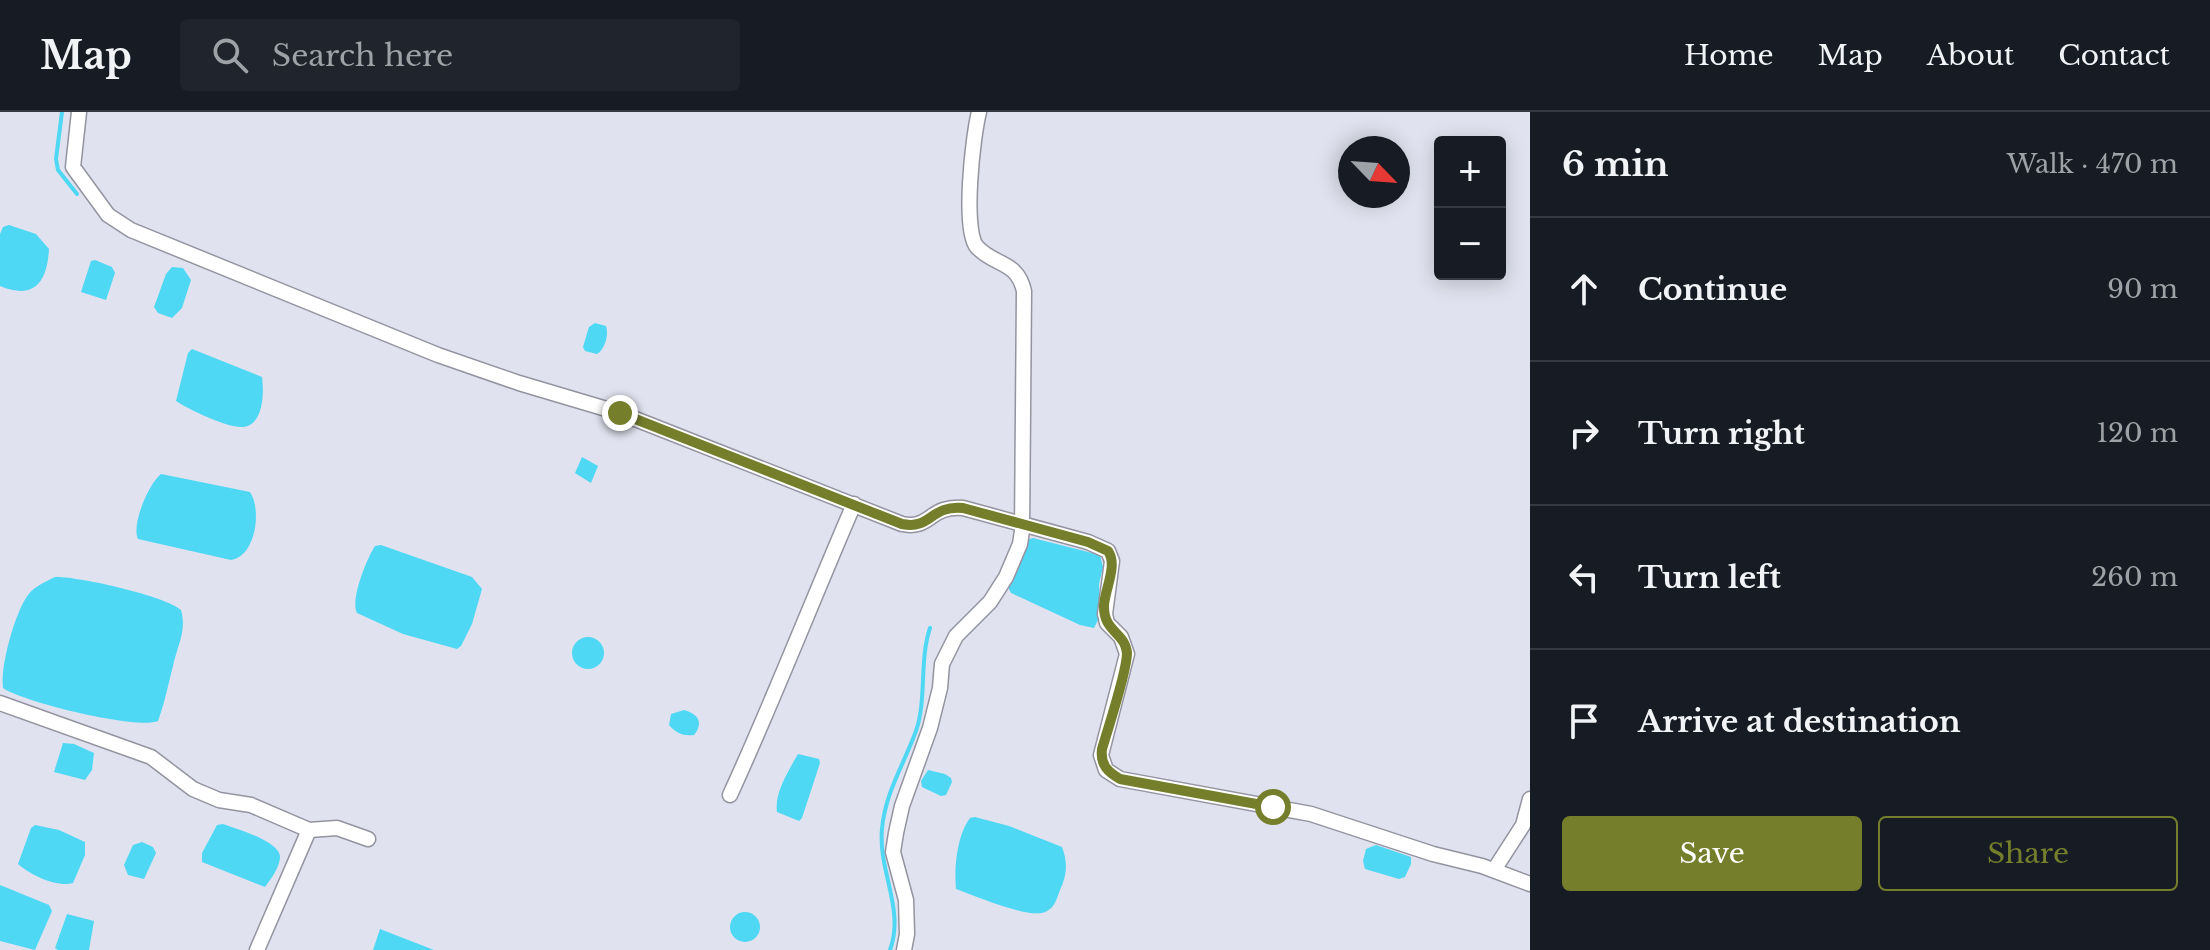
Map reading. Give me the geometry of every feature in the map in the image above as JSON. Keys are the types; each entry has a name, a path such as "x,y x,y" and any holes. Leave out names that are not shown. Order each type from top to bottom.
{"street":[{"path":"79,112 73,167 108,215 131,230 438,355 620,413 912,526 920,524 942,508 952,507 979,511 1088,542 1108,551 1112,556 1105,614 1107,623 1121,637 1127,654 1101,755 1106,770 1120,779 1311,814 1530,884"},
{"path":"904,950 906,900 893,852 902,806 930,728 947,651 956,636 990,602 1006,577 1020,544 1022,524 1024,291 1015,271 982,251 973,240 970,180 979,112"},
{"path":"730,795 786,672 854,504"},
{"path":"0,703 151,757 193,789 219,800 251,805 309,830 337,828 368,839"},
{"path":"1494,870 1523,825 1530,799"},
{"path":"257,950 309,830"}],"water":[{"path":"9,225 36,234 49,249 42,279 30,289 12,290 0,286 0,234 3,227"},
{"path":"91,261 112,267 115,273 106,300 81,292"},
{"path":"172,267 183,268 191,280 182,308 172,318 158,313 154,307 166,274"},
{"path":"595,323 606,326 607,330 604,345 597,354 585,351 583,347 589,327"},
{"path":"192,349 262,377 261,407 250,425 228,425 176,401 188,353"},
{"path":"582,457 598,466 591,483 575,473"},
{"path":"161,474 250,492 256,520 246,550 231,560 138,539 137,524 142,505"},
{"path":"1033,538 1100,555 1103,567 1099,584 1100,616 1094,628 1080,625 1011,593 1008,587 1027,540"},
{"path":"381,545 472,577 482,589 472,624 461,646 457,649 403,634 357,613 355,607 360,579 375,546"},
{"path":"55,577 121,588 158,599 181,610 182,632 158,721 128,722 80,713 3,688 6,654 23,603 40,584"},
{"path":"588,637 600,641 604,653 600,665 588,669 576,665 572,653 576,641"},
{"path":"684,710 698,719 699,726 694,735 680,734 669,725 671,714"},
{"path":"63,743 74,744 94,753 92,770 85,780 54,772"},
{"path":"798,754 819,759 820,763 799,821 777,812 783,782"},
{"path":"928,770 951,778 946,795 941,796 922,787 921,781"},
{"path":"970,818 1009,826 1062,847 1065,874 1057,899 1050,909 1029,913 956,889 959,842"},
{"path":"223,824 258,837 279,852 278,866 265,887 202,862 202,853 217,825"},
{"path":"35,825 59,830 85,842 85,855 73,883 44,880 18,864 31,828"},
{"path":"142,842 153,847 156,853 144,879 128,875 124,865 133,845"},
{"path":"1376,845 1411,857 1405,877 1399,879 1365,869 1366,849"},
{"path":"0,885 49,905 52,911 35,950 0,941"},
{"path":"745,912 756,916 760,927 756,938 745,942 734,938 730,927 734,916"},
{"path":"67,914 94,921 89,950 55,948"},
{"path":"380,929 434,950 373,950"}],"waterway":[{"path":"62,112 56,159 58,170 77,194"},
{"path":"890,950 895,920 884,860 882,829 891,791 919,719 930,628"}],"route":[{"path":"620,413 902,524 920,524 942,508 963,508 1102,547 1112,556 1104,603 1107,623 1121,637 1127,654 1102,749 1106,770 1120,779 1273,807"}]}
